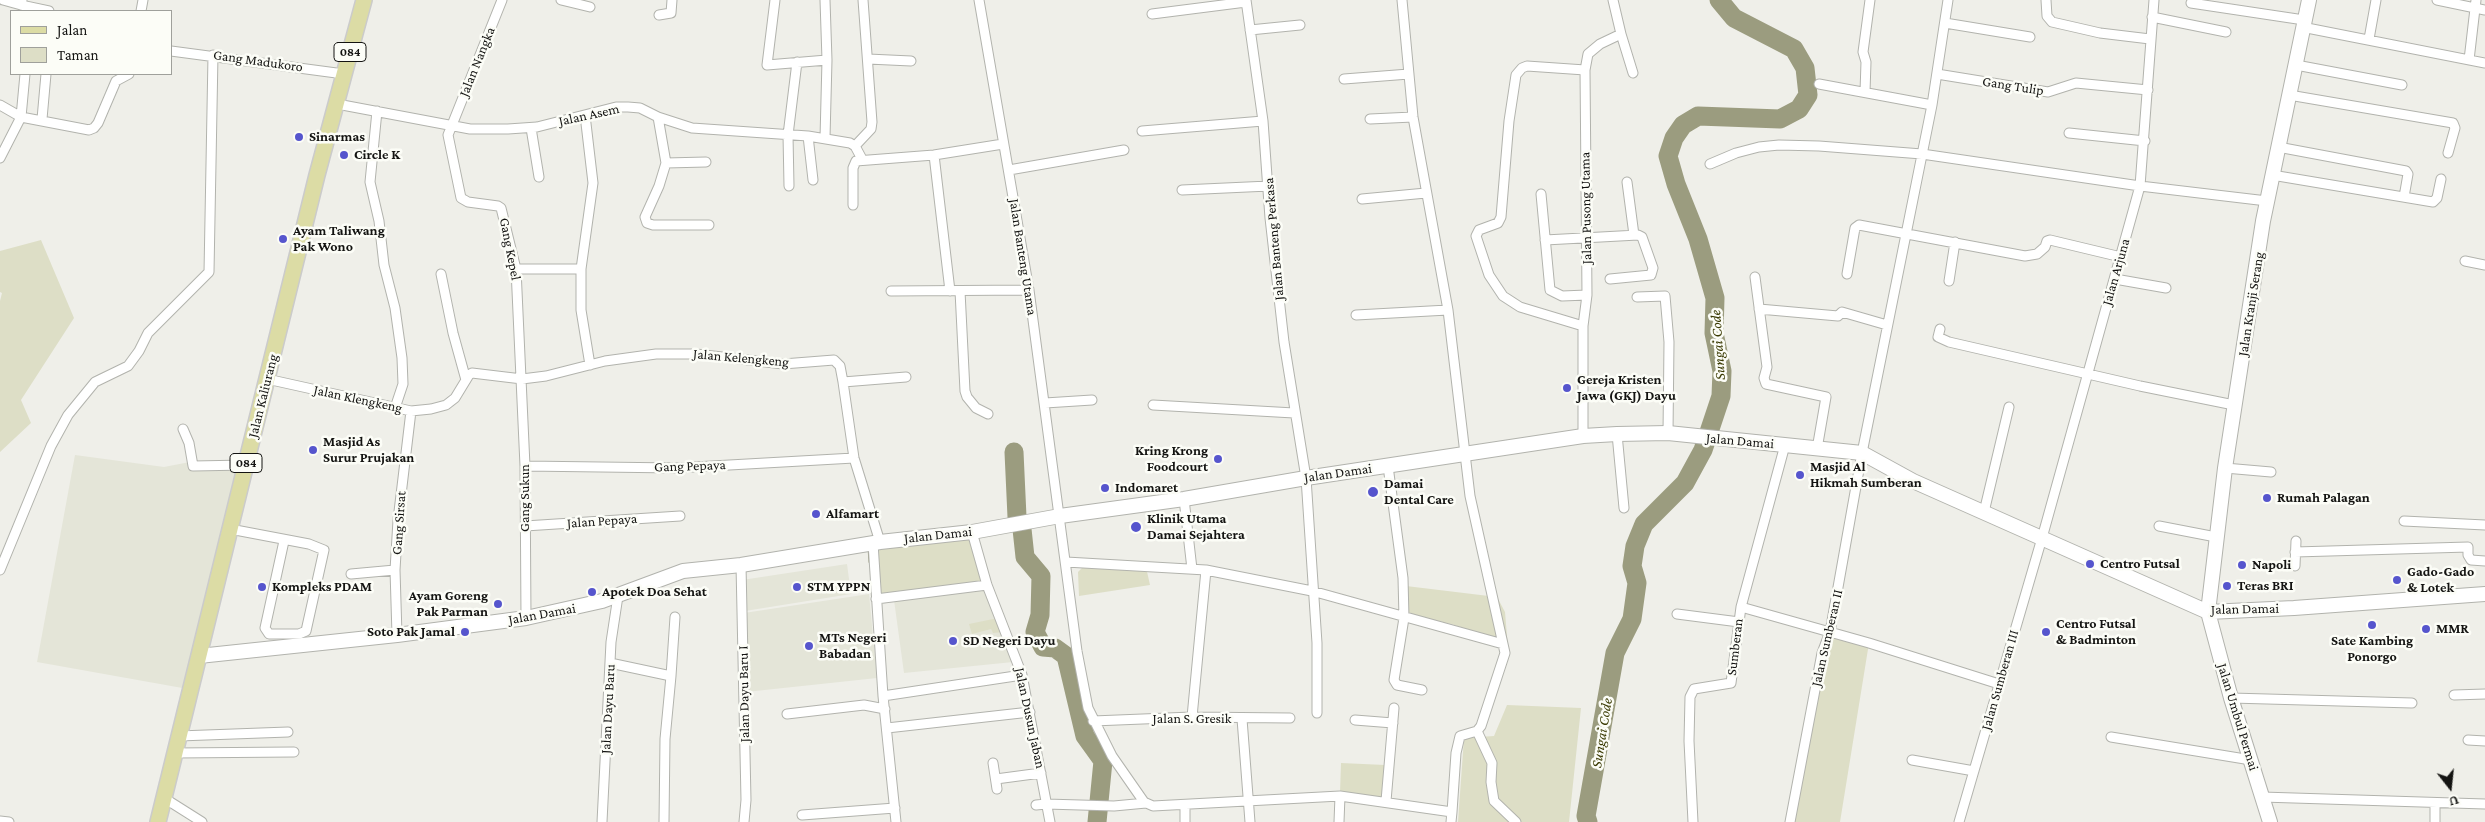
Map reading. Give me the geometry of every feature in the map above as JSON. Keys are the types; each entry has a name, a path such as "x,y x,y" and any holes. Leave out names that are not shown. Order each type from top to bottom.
{"main road":[{"name":"Jalan Kaliurang","path":"158,822 267,379 364,0"},
{"name":"Jalan Kranji Serang","path":"2208,612 2234,405 2267,202 2309,0"},
{"name":"Jalan Damai","path":"199,656 397,635 526,618 618,596 683,571 741,565 876,542 972,532 1060,516 1184,499 1306,478 1583,436 1617,434 1668,433 1862,453 1882,466 2208,612 2294,608 2485,594"},
{"name":"Jalan Umbul Permai","path":"2208,612 2231,698 2270,822"}],"street":[{"path":"2,0 22,3 32,10"},
{"name":"Jalan Nangka","path":"452,124 502,0"},
{"path":"561,0 590,7"},
{"path":"659,15 671,13 672,0"},
{"path":"775,0 767,65 827,60"},
{"path":"825,0 827,60 825,138"},
{"path":"862,159 855,146 871,129 863,0"},
{"name":"Jalan Banteng Utama","path":"979,0 1029,290 1077,651 1088,708 1112,756 1146,803"},
{"path":"1402,0 1413,117 1448,310 1465,455 1478,538 1505,653 1490,693 1481,726 1477,731 1460,736 1456,753 1450,822"},
{"path":"1613,0 1633,73"},
{"path":"1865,92 1866,62 1863,52 1870,0"},
{"name":"Jalan Sumberan II","path":"1790,822 1822,653 1830,632 1904,233 1932,105 1948,0"},
{"path":"2046,0 2047,16 2052,22 2100,33 2150,38"},
{"name":"Jalan Arjuna","path":"2042,538 2140,186 2145,141 2150,38 2154,0"},
{"path":"2369,39 2376,0"},
{"path":"2437,0 2475,4 2485,10"},
{"path":"1152,14 1246,1"},
{"name":"Jalan Banteng Perkasa","path":"1246,1 1263,121 1273,243 1294,413 1306,478 1312,592 1317,643 1317,713"},
{"path":"2191,3 2303,23 2485,63"},
{"path":"2469,60 2475,4"},
{"path":"2152,16 2226,32"},
{"path":"1945,23 2030,37"},
{"path":"1250,30 1300,25"},
{"name":"Jalan Pusong Utama","path":"1583,436 1583,326 1587,295 1585,70 1588,54 1600,44 1621,34"},
{"name":"Gang Madukoro","path":"172,50 344,74"},
{"path":"0,570 51,446 68,415 95,382 128,366 139,351 148,333 209,272 213,55"},
{"path":"868,59 911,61"},
{"path":"789,186 788,136 797,62"},
{"path":"2296,65 2402,85"},
{"path":"1583,326 1520,307 1502,296 1489,275 1476,236 1479,230 1498,222 1501,217 1509,121 1516,75 1522,68 1527,66 1585,70"},
{"path":"1344,79 1409,74"},
{"name":"Gang Tulip","path":"1937,74 2048,92 2076,83 2148,90"},
{"path":"0,158 21,117 26,75"},
{"path":"42,119 46,75"},
{"path":"0,105 21,117 42,119 89,130 98,123 116,81 127,75"},
{"path":"1819,84 1932,105"},
{"path":"2289,95 2453,123 2455,128 2448,153"},
{"name":"Jalan Asem","path":"336,104 452,124 470,129 531,128 616,107 640,108 654,115 692,128 808,136 850,143 855,146"},
{"path":"377,111 370,182 379,221 384,265 395,308 402,358 403,384 395,408"},
{"path":"585,115 594,183 581,269 581,310 590,365"},
{"path":"654,115 666,163 659,186 644,217 647,223 653,226 709,225"},
{"path":"1370,119 1413,117"},
{"path":"1142,130 1263,121"},
{"name":"Gang Kepel","path":"452,124 448,135 461,198 468,202 501,208 516,269 522,379"},
{"path":"531,128 539,177"},
{"path":"2070,133 2145,141"},
{"path":"808,136 813,180"},
{"path":"853,205 853,168 856,161 862,159 934,155 1003,144"},
{"path":"1710,164 1736,153 1779,145 1922,154 2140,186 2267,202"},
{"path":"2278,147 2406,171 2408,174 2404,197"},
{"path":"1009,170 1124,150"},
{"path":"934,155 955,291 965,391 967,397 976,408 988,414"},
{"path":"666,163 706,162"},
{"path":"2272,175 2434,201 2441,179"},
{"path":"1627,182 1634,235"},
{"path":"1182,190 1269,186"},
{"path":"1362,199 1426,193"},
{"path":"1541,194 1550,290 1562,296 1587,295"},
{"path":"1846,274 1856,226 2033,256 2045,247 2047,241 2050,240 2121,257"},
{"path":"1545,240 1634,235 1642,237 1653,272 1648,276 1610,279"},
{"path":"1949,281 1955,242"},
{"path":"2465,261 2485,265"},
{"path":"516,269 581,269"},
{"path":"441,274 453,333 466,380"},
{"path":"1755,277 1767,367 1764,378 1766,384 1826,397 1816,449"},
{"path":"2115,279 2166,288"},
{"path":"891,291 1029,290"},
{"path":"1637,297 1665,296 1669,342 1668,433"},
{"path":"1760,309 1838,316 1842,312 1887,325"},
{"path":"1356,315 1448,310"},
{"path":"1940,329 1938,334 1940,340 2140,386 2234,405"},
{"name":"Jalan Kelengkeng","path":"522,379 656,354 696,354 784,364 834,360 840,366 854,458 876,542 876,598 896,822"},
{"path":"466,380 472,373 522,379"},
{"path":"843,382 906,377"},
{"name":"Jalan Klengkeng","path":"267,379 411,411 446,405 456,398 466,380"},
{"name":"Gang Sukun","path":"522,379 525,466 526,618"},
{"path":"1045,403 1092,400"},
{"path":"1153,405 1294,413"},
{"path":"1984,512 2009,407"},
{"name":"Gang Sirsat","path":"397,635 396,570 401,492 411,411"},
{"path":"183,429 189,443 193,466 246,465"},
{"path":"1617,434 1624,508"},
{"name":"Sumberan","path":"1693,822 1689,741 1690,697 1694,689 1731,682 1741,607 1785,445"},
{"name":"Gang Pepaya","path":"525,466 676,468 854,458"},
{"path":"1388,466 1400,549 1404,618 1394,680 1397,685 1422,690"},
{"path":"2225,468 2271,472"},
{"path":"1184,499 1192,569"},
{"name":"Jalan Pepaya","path":"525,526 680,516"},
{"path":"2404,521 2485,525"},
{"path":"2160,526 2216,537"},
{"path":"230,529 323,548 324,551 306,630 299,634 269,634 265,628 284,541"},
{"name":"Jalan Dusun Jaban","path":"972,532 988,585 1022,675 1039,773 1050,822"},
{"name":"Jalan Sumberan III","path":"1958,822 2042,538"},
{"path":"2295,566 2296,541"},
{"path":"2296,552 2468,547 2471,560 2485,562"},
{"path":"1066,562 1206,570 1312,592 1503,644"},
{"name":"Jalan Dayu Baru I","path":"741,565 746,800 744,822"},
{"path":"351,574 396,570"},
{"path":"1192,717 1206,570"},
{"path":"876,598 988,585"},
{"name":"Jalan Dayu Baru","path":"602,822 611,642 618,596"},
{"path":"1741,607 1999,684"},
{"path":"1678,614 1739,622"},
{"path":"664,822 666,739 675,617"},
{"path":"610,663 672,676"},
{"path":"884,696 1022,675"},
{"path":"2454,695 2485,694"},
{"path":"2231,698 2412,703"},
{"path":"788,714 864,705 885,709"},
{"path":"1386,801 1394,708"},
{"path":"887,728 1028,712"},
{"name":"Jalan S. Gresik","path":"1093,721 1192,717 1290,718"},
{"path":"1242,719 1250,822"},
{"path":"1355,720 1393,723"},
{"path":"1477,731 1492,763 1491,782 1494,800 1516,822"},
{"path":"179,736 288,732"},
{"path":"2111,737 2251,760"},
{"path":"2468,740 2485,741"},
{"path":"175,753 294,752"},
{"path":"1912,760 1974,771"},
{"path":"993,763 996,784 1039,773"},
{"path":"1036,806 1046,804 1114,806 1146,803 1153,806 1185,805 1340,796 1386,801 1452,812"},
{"path":"1339,822 1340,796"},
{"path":"2262,797 2435,804 2485,804"},
{"path":"164,798 202,822"},
{"path":"2435,804 2435,822"},
{"path":"1185,805 1185,822"},
{"path":"802,815 895,808"},
{"path":"0,821 9,822"}],"shaded area":[{"path":"75,455 164,467 195,461 242,466 188,689 37,662"},
{"name":"STM YPPN","path":"847,564 851,594 745,611 742,580"},
{"name":"SD Negeri Dayu","path":"985,589 1013,662 904,673 894,600"},
{"name":"MTs Negeri Babadan","path":"869,594 877,678 746,692 744,613"}],"green space":[{"path":"41,240 74,318 21,400 31,423 0,452 0,301 2,293 0,292 0,251"},
{"path":"973,535 986,584 876,598 874,544"},
{"path":"1086,564 1146,567 1150,585 1079,596 1078,572"},
{"path":"1406,586 1497,597 1505,612 1508,648 1452,624 1410,620"},
{"path":"998,618 1003,632 993,633 991,629 972,634 969,624"},
{"path":"1830,632 1869,643 1840,822 1790,822"},
{"path":"1507,705 1581,708 1569,822 1458,822 1464,738 1494,736"},
{"path":"1341,763 1385,765 1384,799 1340,793"}],"waterway":[{"name":"Sungai Code","path":"1588,822 1586,816 1615,653 1632,619 1637,583 1632,566 1635,546 1644,524 1685,483 1703,450 1721,396 1722,371 1714,333 1715,298 1698,239 1676,184 1668,156 1674,138 1683,125 1698,116 1780,119 1799,109 1808,95 1805,68 1794,49 1734,18 1719,0"},
{"path":"1014,452 1017,517"},
{"path":"1022,529 1025,557 1041,576 1040,615 1035,632 1043,647 1055,648 1066,656 1085,736 1103,761 1097,822"},
{"path":"869,548 870,562"}],"place":[{"name":"Sinarmas","path":"299,137"},
{"name":"Circle K","path":"344,155"},
{"name":"Ayam Taliwang Pak Wono","path":"283,239"},
{"name":"Gereja Kristen Jawa (GKJ) Dayu","path":"1567,388"},
{"name":"Masjid As Surur Prujakan","path":"313,450"},
{"name":"Kring Krong Foodcourt","path":"1218,459"},
{"name":"Masjid Al Hikmah Sumberan","path":"1800,475"},
{"name":"Indomaret","path":"1105,488"},
{"name":"Damai Dental Care","path":"1373,492"},
{"name":"Rumah Palagan","path":"2267,498"},
{"name":"Alfamart","path":"816,514"},
{"name":"Klinik Utama Damai Sejahtera","path":"1136,527"},
{"name":"Centro Futsal","path":"2090,564"},
{"name":"Napoli","path":"2242,565"},
{"name":"Gado-Gado & Lotek","path":"2397,580"},
{"name":"Teras BRI","path":"2227,586"},
{"name":"Kompleks PDAM","path":"262,587"},
{"name":"STM YPPN","path":"797,587"},
{"name":"Apotek Doa Sehat","path":"592,592"},
{"name":"Ayam Goreng Pak Parman","path":"498,604"},
{"name":"Sate Kambing Ponorgo","path":"2372,625"},
{"name":"MMR","path":"2426,629"},
{"name":"Soto Pak Jamal","path":"465,632"},
{"name":"Centro Futsal & Badminton","path":"2046,632"},
{"name":"SD Negeri Dayu","path":"953,641"},
{"name":"MTs Negeri Babadan","path":"809,646"}]}
